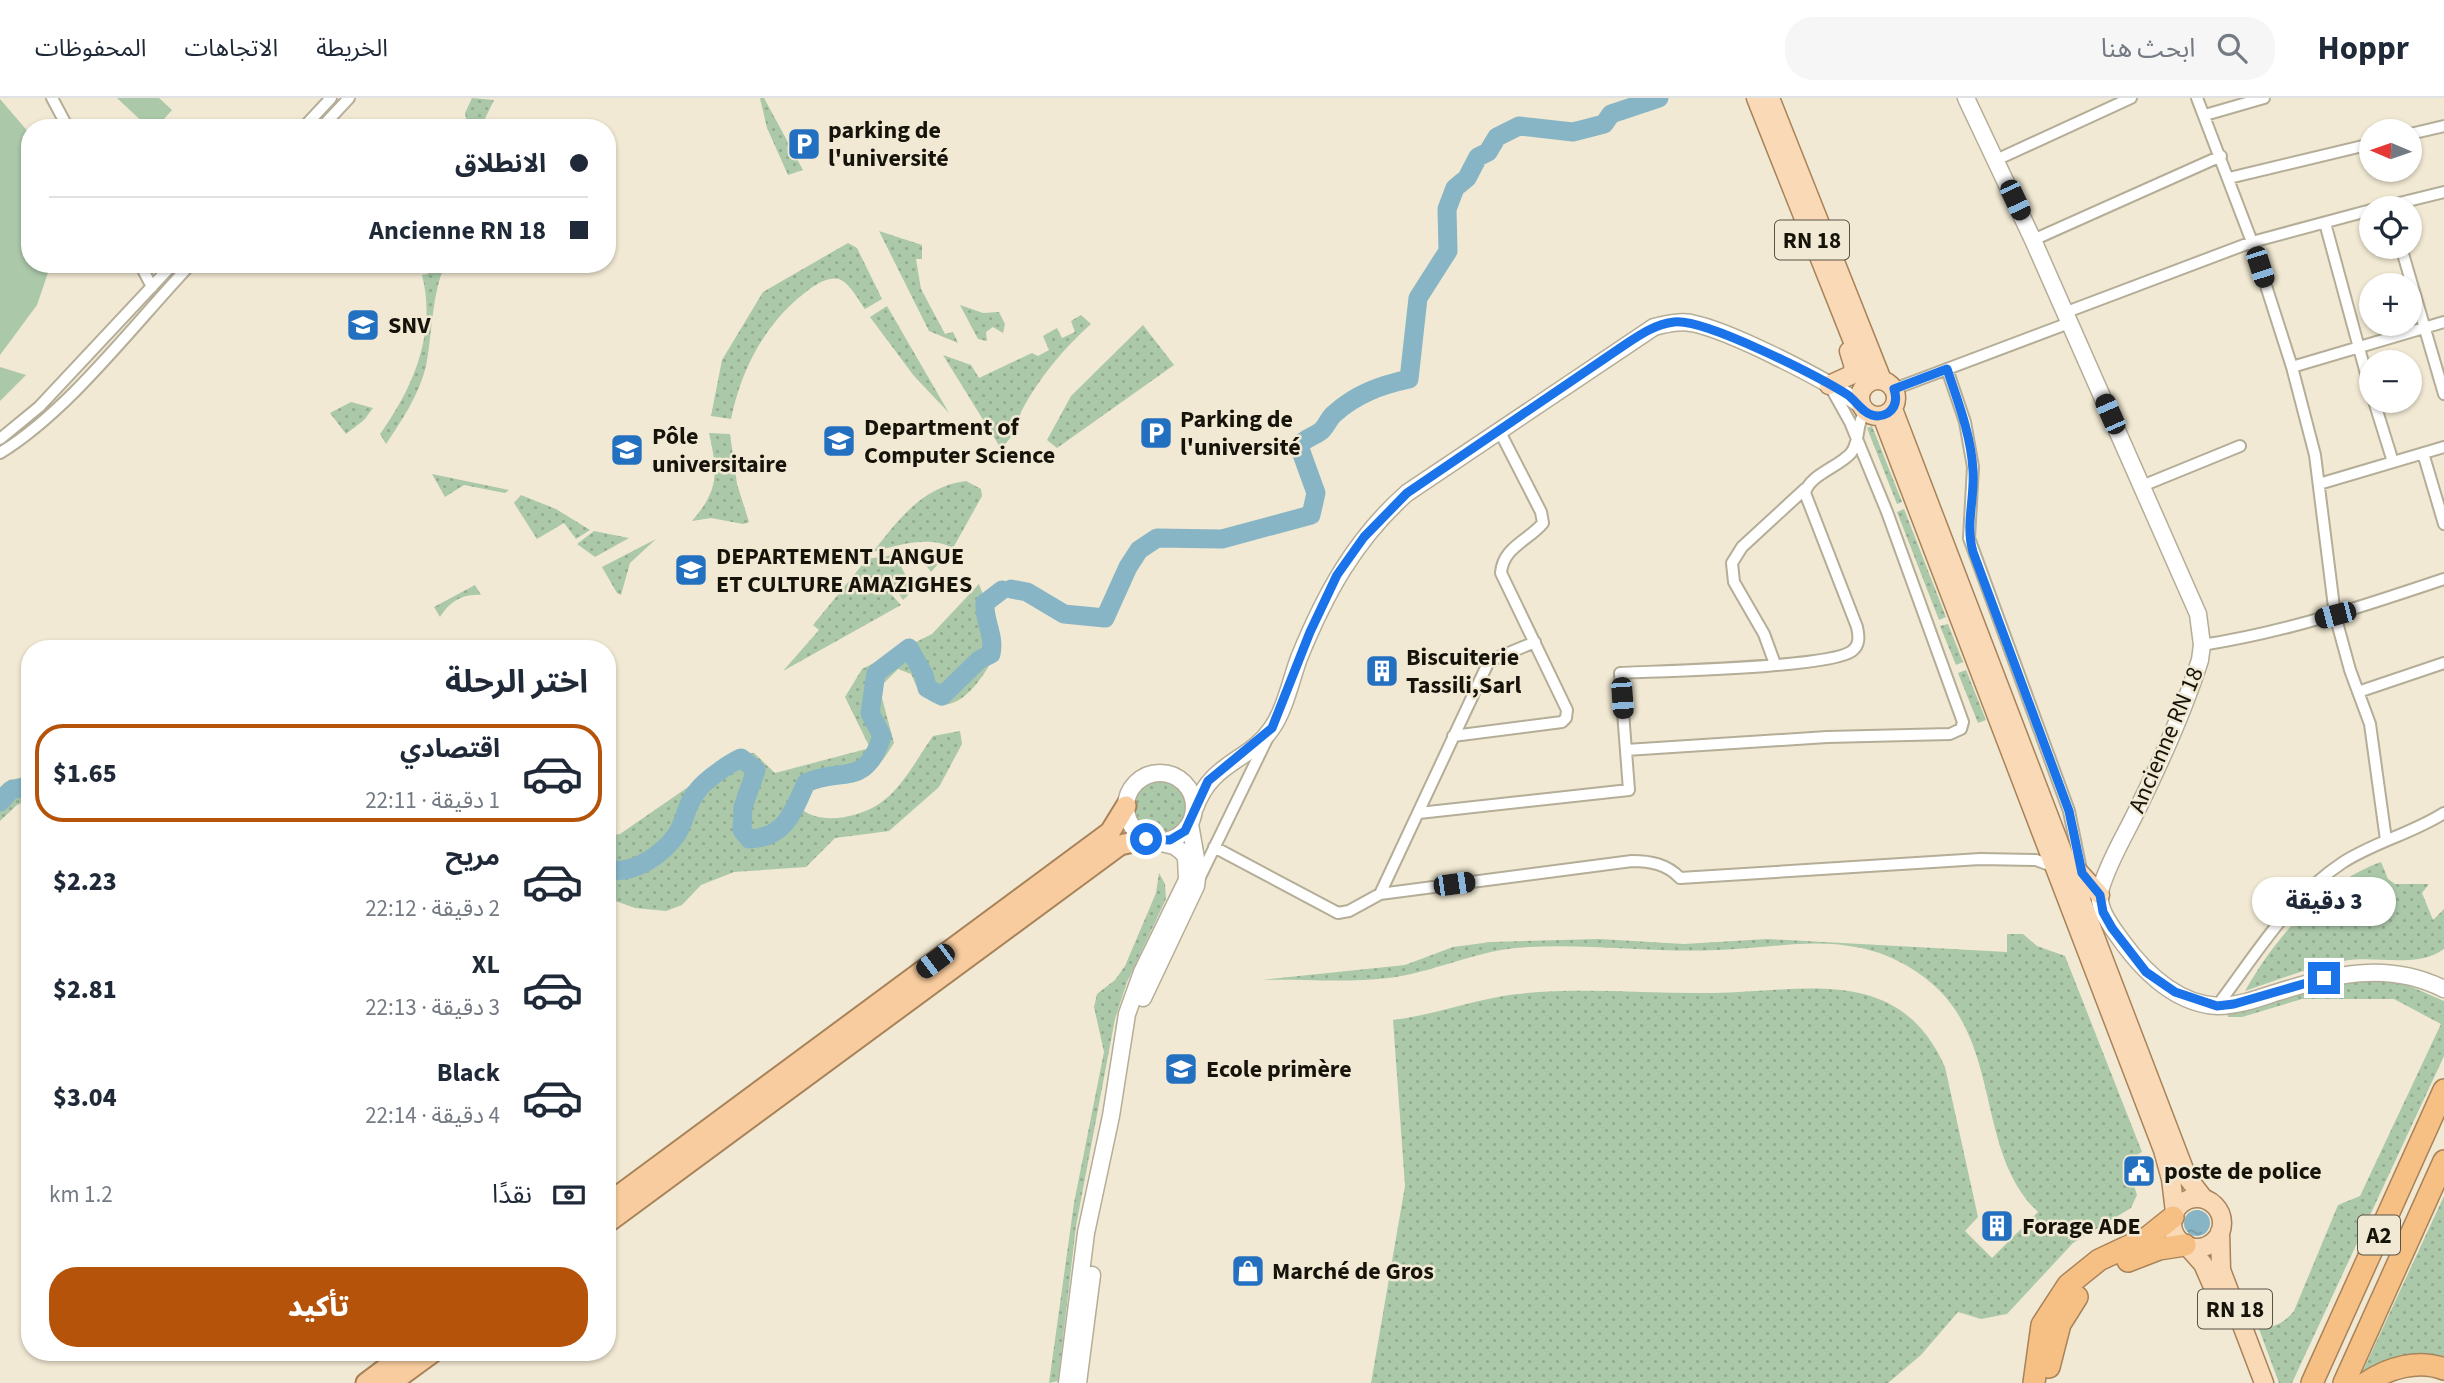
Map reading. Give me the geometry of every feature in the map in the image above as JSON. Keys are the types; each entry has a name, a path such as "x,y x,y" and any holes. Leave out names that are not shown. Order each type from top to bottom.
{"highway":[{"path":"616,1197 1110,832 1126,806"},
{"path":"616,1216 1120,845 1149,840"},
{"name":"A2","path":"2312,1382 2444,1090"},
{"name":"A2","path":"2344,1383 2444,1161"},
{"path":"2034,1383 2042,1325 2068,1285 2099,1260 2148,1237 2174,1214"},
{"path":"2048,1383 2056,1335 2076,1297 2112,1268 2153,1251 2186,1245"},
{"path":"366,1383 396,1361"},
{"path":"391,1383 421,1361"},
{"path":"2366,1383 2398,1368 2427,1366 2444,1369"}],"main road":[{"name":"RN 18","path":"1756,98 2057,860 2187,1177 2204,1199"},
{"name":"RN 18","path":"1770,98 1876,397 2042,839 2057,860 2163,1150 2174,1191 2174,1214"},
{"name":"Ancienne RN 18","path":"1966,98 2033,240 2198,614 2203,645 2186,700 2100,895"},
{"path":"1833,387 1848,379 1854,367 1841,328 1838,303"},
{"path":"1149,840 1178,837 1190,824 1208,781 1221,768 1253,747 1272,728 1322,603 1357,546 1383,514 1407,493 1626,344 1654,327 1677,321 1708,328 1833,387 1876,397"},
{"path":"1067,1383 1086,1233 1111,1116 1127,1014 1142,972 1186,880 1186,857 1174,846 1149,840 1129,822 1126,806 1136,783 1159,773 1191,775 1221,768"},
{"path":"1159,773 1180,779 1188,787 1195,808"},
{"path":"1078,1383 1094,1251 1139,1009 1196,886 1198,870 1190,824"},
{"path":"2057,860 2082,873 2100,895 2103,912 2112,928 2146,972 2175,992 2217,1006 2234,1004 2350,972 2390,972 2441,981"},
{"path":"2204,1199 2214,1205 2220,1215 2220,1232 2209,1245 2198,1248 2186,1245 2174,1233 2174,1214 2187,1200 2204,1199"},
{"name":"RN 18","path":"2220,1232 2218,1250 2224,1278 2264,1383"},
{"name":"RN 18","path":"2186,1245 2205,1268 2254,1383"}],"street":[{"path":"52,98 63,119"},
{"path":"311,119 331,98"},
{"path":"329,119 349,98"},
{"path":"1996,160 2131,98"},
{"path":"2197,98 2230,178 2252,242 2292,367 2315,455 2335,615 2370,724 2386,840"},
{"path":"2205,115 2264,98"},
{"path":"2422,131 2444,125"},
{"path":"2230,178 2359,147"},
{"path":"2033,240 2221,156"},
{"path":"2422,198 2444,192"},
{"path":"1775,664 1764,634 1734,582 1732,563 1742,547 1805,489 1851,453 1856,436 1876,397 2252,242 2359,213"},
{"path":"2325,223 2359,351"},
{"path":"2405,259 2444,394"},
{"path":"145,273 152,287"},
{"path":"0,439 39,407 165,273"},
{"path":"0,453 51,412 182,273"},
{"path":"2292,367 2444,322"},
{"path":"1947,369 1965,422 1973,467 1969,538 2069,811 2082,873"},
{"path":"1626,750 1959,732 1963,722 1856,436 1833,387"},
{"path":"2378,413 2393,462"},
{"path":"1453,736 1562,722 1566,718 1567,710 1501,573 1502,560 1510,550 1543,523 1541,512 1500,432"},
{"path":"2142,486 2240,446"},
{"path":"2319,484 2444,447"},
{"path":"2423,453 2444,524"},
{"path":"1419,813 1629,790 1620,673 1775,664 1840,657 1854,650 1859,639 1805,489"},
{"path":"2203,645 2252,637 2335,615 2444,579"},
{"path":"1380,894 1489,661 1535,642"},
{"path":"2358,692 2444,663"},
{"path":"1196,886 1272,728"},
{"path":"2217,1006 2294,905 2309,890 2340,865 2386,840 2415,831 2444,813"},
{"path":"2028,860 2038,853 2042,839"},
{"path":"1214,847 1338,912 1349,911 1380,894 1632,861 1646,861 1672,869 1680,878 1690,878 1980,859 2057,860"}],"green space":[{"path":"117,98 159,98 172,110 164,119 139,119"},
{"path":"472,98 494,100 485,119 466,119 465,113"},
{"path":"760,98 764,98 803,170 788,175 767,128"},
{"path":"0,99 21,124 21,273 48,273 37,305 0,355"},
{"path":"879,231 922,245 922,259 916,259 921,289 945,334 953,332 958,343 929,331"},
{"path":"848,243 857,248 882,299 865,309 848,285 834,278 811,288 781,315 759,346 742,381 731,419 711,416 722,360 763,292"},
{"path":"442,273 435,299 426,366 414,397 386,444 380,434 412,379 424,339 426,297 422,275"},
{"path":"960,305 983,313 999,312 1005,324 1003,333 993,327 986,332 987,341 978,339"},
{"path":"887,306 949,413 914,376 870,317"},
{"path":"1081,315 1091,324 1044,375 1022,410 1011,436 1000,447 943,355 971,365 979,378 1032,353 1038,356 1049,350 1043,336 1057,328 1062,338 1075,332 1071,321"},
{"path":"1143,325 1174,365 1057,448 1047,440 1071,396"},
{"path":"0,367 26,375 0,401"},
{"path":"351,402 373,408 364,420 346,434 330,413"},
{"path":"1872,426 1902,502 1897,504 1867,428"},
{"path":"709,433 730,434 737,484 749,522 743,524 711,518 692,521 707,500 714,480 714,459"},
{"path":"432,474 509,490 505,493 464,485 445,497"},
{"path":"966,481 981,489 982,496 953,548 924,542 873,552 902,517 924,497 951,484"},
{"path":"521,495 556,509 590,530 576,539 564,523 537,539 514,503"},
{"path":"1904,509 1946,617 1939,620 1897,512"},
{"path":"594,531 629,538 595,557 577,544"},
{"path":"656,539 630,563 621,595 617,593 602,567"},
{"path":"926,550 947,554 931,572 919,556 901,567 914,589 903,600 889,579 882,584 901,605 783,671 819,630 813,625 867,559"},
{"path":"979,584 1001,643 980,680 959,700 947,704 935,703 920,692 911,674 898,669 883,684 882,698 894,743 881,762 870,774 857,782 819,783 801,791 799,807 816,817 838,818 860,813 879,804 895,790 933,736 960,731 962,744 939,787 889,831 835,838 806,867 734,872 701,885 682,905 666,911 635,908 616,901 616,835 736,754 754,753 775,773 870,748 845,697 862,669 932,634"},
{"path":"475,585 481,595 468,595 457,600 440,617 434,607"},
{"path":"1948,624 1963,662 1956,665 1940,626"},
{"path":"1966,670 1986,720 1978,723 1958,673"},
{"path":"21,778 21,803 0,821 0,787 9,780"},
{"path":"1160,781 1170,783 1178,789 1184,797 1184,817 1178,825 1170,831 1160,833 1150,831 1142,825 1136,817 1134,807 1136,797 1142,789 1150,783"},
{"path":"2381,862 2388,879 2395,884 2429,884 2422,893 2433,920 2444,909 2444,949 2433,955 2409,960 2344,961 2245,991 2271,951 2302,914 2339,884 2359,871"},
{"path":"1159,873 1165,884 1166,899 1127,982 1115,1019 1076,1226 1058,1381 1049,1383 1074,1203 1104,1052 1094,1007 1097,994 1115,980 1125,966 1156,893"},
{"path":"2007,934 2023,934 2037,946 2065,956 2142,1152 2126,1161 2137,1195 2131,1208 2073,1243 2007,1314 1981,1319 1958,1312 1921,1355 1888,1383 1371,1383 1405,1186 1393,1020 1501,996 1542,992 1713,993 1814,989 1845,991 1875,998 1902,1011 1926,1034 1945,1067 1978,1217 1965,1231 1992,1258 2038,1212 2019,1188 2006,1161 1972,1042 1958,1014 1938,989 1919,973 1897,960 1873,951 1833,944 1692,951 1541,946 1500,950 1388,978 1341,981 1261,980 1405,965 1453,947 1491,942 1599,939 1684,944 1767,939 2007,952"},
{"path":"2383,980 2405,984 2444,1001 2444,1056 2292,1383 2279,1383 2259,1329 2278,1324 2294,1311 2338,1205 2360,1196 2441,1024 2394,999 2302,999 2242,1017 2228,1017 2227,1013 2341,982"},
{"path":"2444,1196 2444,1359 2361,1375"}],"water":[{"path":"2197,1210 2206,1214 2210,1223 2206,1232 2197,1236 2188,1232 2184,1223 2188,1214"}],"waterway":[{"path":"1011,589 1027,592 1064,614 1105,618 1128,567 1139,550 1157,538 1222,539 1311,515 1316,493 1299,446 1321,431 1332,416 1351,401 1379,387 1409,379 1418,298 1448,251 1447,209 1455,188 1467,178 1478,157 1488,152 1497,137 1519,126 1573,132 1604,124 1611,114 1659,98"},
{"path":"616,870 637,866 664,849 677,834 691,800 701,786 741,758 756,770 743,807 742,830 749,839 771,834 786,822 806,783 860,770 875,753 882,736 870,713 876,673 909,648 924,675 927,688 942,696 979,660 991,654 992,641 985,603 1002,590"},
{"path":"0,802 11,790 21,788"}],"place":[{"name":"parking de l'université","path":"804,144"},
{"name":"SNV","path":"363,325"},
{"name":"Parking de l'université","path":"1156,433"},
{"name":"Department of Computer Science","path":"839,441"},
{"name":"Pôle universitaire","path":"627,450"},
{"name":"DEPARTEMENT LANGUE ET CULTURE AMAZIGHES","path":"691,570"},
{"name":"Biscuiterie Tassili,Sarl","path":"1382,671"},
{"name":"Ecole primère","path":"1181,1069"},
{"name":"poste de police","path":"2139,1171"},
{"name":"Forage ADE","path":"1997,1226"},
{"name":"Marché de Gros","path":"1248,1271"}],"route":[{"path":"1146,839 1161,842 1178,837 1185,831 1194,817 1199,796 1208,781 1221,768 1253,747 1272,728 1322,603 1350,555 1383,514 1407,493 1626,344 1654,327 1677,321 1708,328 1772,357 1843,392 1873,416 1882,416 1892,409 1896,399 1894,389 1947,369 1965,422 1973,467 1972,506 1968,527 1973,552 2069,811 2074,827 2077,860 2082,873 2100,895 2103,912 2112,928 2146,972 2158,982 2195,1001 2217,1006 2234,1004 2324,978"}]}
